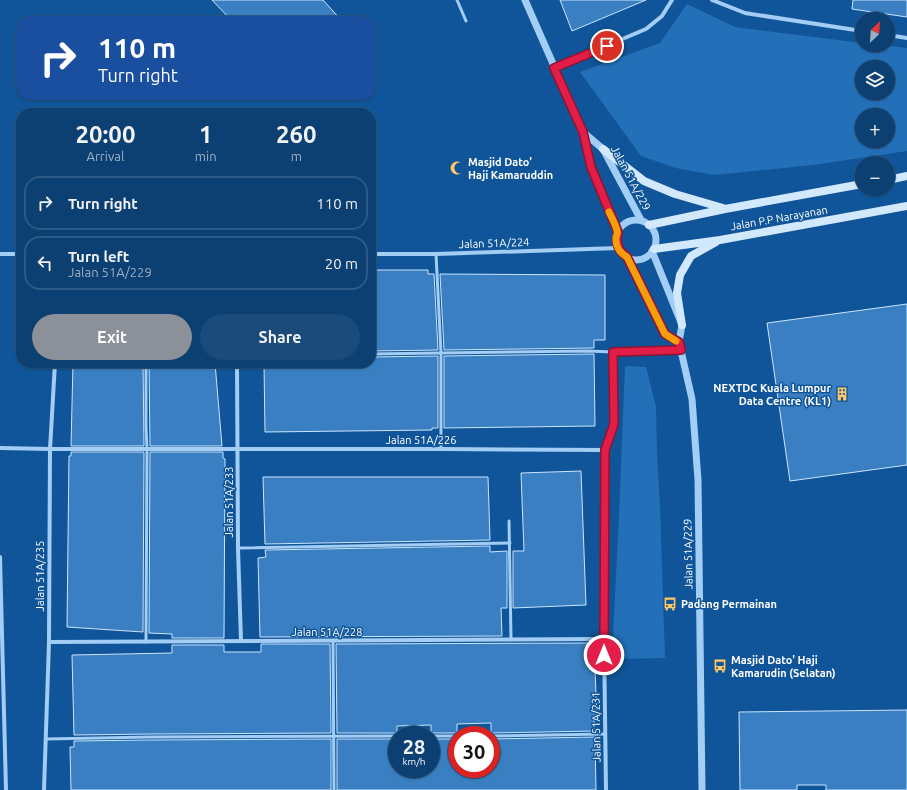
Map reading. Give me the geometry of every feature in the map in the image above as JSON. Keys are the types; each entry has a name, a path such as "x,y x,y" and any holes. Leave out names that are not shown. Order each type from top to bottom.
{"main road":[{"path":"603,149 644,181 675,194 724,209"},
{"path":"895,179 907,176"},
{"name":"Jalan P.P Narayanan","path":"649,225 724,209 855,185"},
{"name":"Jalan P.P Narayanan","path":"653,250 720,240 907,206"},
{"path":"682,325 677,293 680,275 691,256 720,240"}],"street":[{"name":"Jalan 51A/229","path":"524,0 583,132 591,167 618,232"},
{"path":"554,68 646,29 662,16 672,0"},
{"path":"712,0 745,13 855,30"},
{"path":"895,36 907,38"},
{"name":"Jalan 51A/229","path":"583,132 603,149 641,220"},
{"path":"641,220 654,230 656,243 653,250 647,256 641,259 633,259 620,252 616,243 618,232 621,226 627,222 641,220"},
{"name":"Jalan 51A/224","path":"376,254 436,254 618,248"},
{"path":"653,250 682,325"},
{"path":"0,254 16,254"},
{"path":"627,257 665,334 680,346"},
{"name":"Jalan 51A/229","path":"682,325 680,346 692,399 698,480 702,790"},
{"name":"Jalan 51A/231","path":"606,790 604,639 605,450 614,424 613,352"},
{"name":"Jalan 51A/235","path":"44,790 49,642 50,450 54,368"},
{"name":"Jalan 51A/233","path":"237,368 238,548 241,641"},
{"name":"Jalan 51A/226","path":"0,448 50,450 605,450"},
{"path":"0,557 6,790"},
{"name":"Jalan 51A/228","path":"49,642 604,639"}],"lane":[{"path":"457,0 466,21"},
{"path":"436,254 441,353 441,449"},
{"path":"376,354 588,350 613,352 680,346"},
{"path":"146,368 146,642"},
{"path":"510,521 511,640"},
{"path":"238,548 510,543"},
{"path":"333,640 334,790"},
{"path":"500,736 605,734"},
{"path":"46,739 388,736"}],"shaded area":[{"path":"687,4 735,27 855,42 855,52 895,52 895,47 907,48 907,151 873,156 855,156 855,159 813,165 714,175 676,168 641,156 580,72 660,43"},
{"path":"625,366 646,367 656,407 665,658 612,659"}],"building":[{"path":"212,0 323,0 337,16 227,16"},
{"path":"560,0 646,0 572,31"},
{"path":"853,0 907,0 907,17 895,15 895,12 873,12 852,9"},
{"path":"376,270 428,270 428,274 434,274 438,350 376,351"},
{"path":"440,274 605,275 605,340 594,340 594,348 444,350"},
{"name":"NEXTDC Kuala Lumpur Data Centre (KL1)","path":"907,304 907,465 790,481 767,323"},
{"path":"594,354 595,426 444,428 444,356"},
{"path":"438,356 438,428 432,428 432,430 265,432 264,368 376,368 376,357"},
{"path":"73,368 143,368 144,446 71,446"},
{"path":"149,368 215,368 222,446 150,446"},
{"path":"71,452 144,452 143,632 67,627 69,456 71,456"},
{"path":"150,452 223,452 223,458 225,459 224,638 172,638 172,634 149,633"},
{"path":"581,471 586,605 513,608 513,551 524,551 521,473"},
{"path":"263,477 488,477 490,540 265,544"},
{"path":"490,546 490,552 507,551 507,608 501,608 502,636 260,637 258,558 266,557 265,550"},
{"path":"594,643 597,719 594,719 595,731 500,733 500,726 491,726 491,723 457,724 457,726 448,726 448,733 440,733 440,726 431,725 388,726 388,733 337,733 336,644"},
{"path":"261,644 330,644 331,733 74,735 72,655 172,653 172,645 224,645 224,652 261,652"},
{"path":"907,710 907,790 826,790 826,785 797,785 797,790 740,790 739,712"},
{"path":"595,737 596,790 337,790 337,739 388,739 388,778 440,778 440,739 448,739 448,778 500,778 500,739"},
{"path":"331,739 331,790 71,790 70,747 74,747 74,741"}],"slow traffic":[{"path":"609,212 618,232 616,243 620,252 627,257 665,334 676,341"}],"place":[{"name":"Masjid Dato' Haji Kamaruddin","path":"457,168"},
{"name":"NEXTDC Kuala Lumpur Data Centre (KL1)","path":"842,394"},
{"name":"Padang Permainan","path":"670,604"},
{"name":"Masjid Dato' Haji Kamarudin (Selatan)","path":"720,666"}],"route":[{"path":"604,655 605,450 614,424 613,352 681,350 679,342 665,334 627,257 623,255 618,248 616,243 618,232 591,167 583,132 554,68 607,46"}]}
